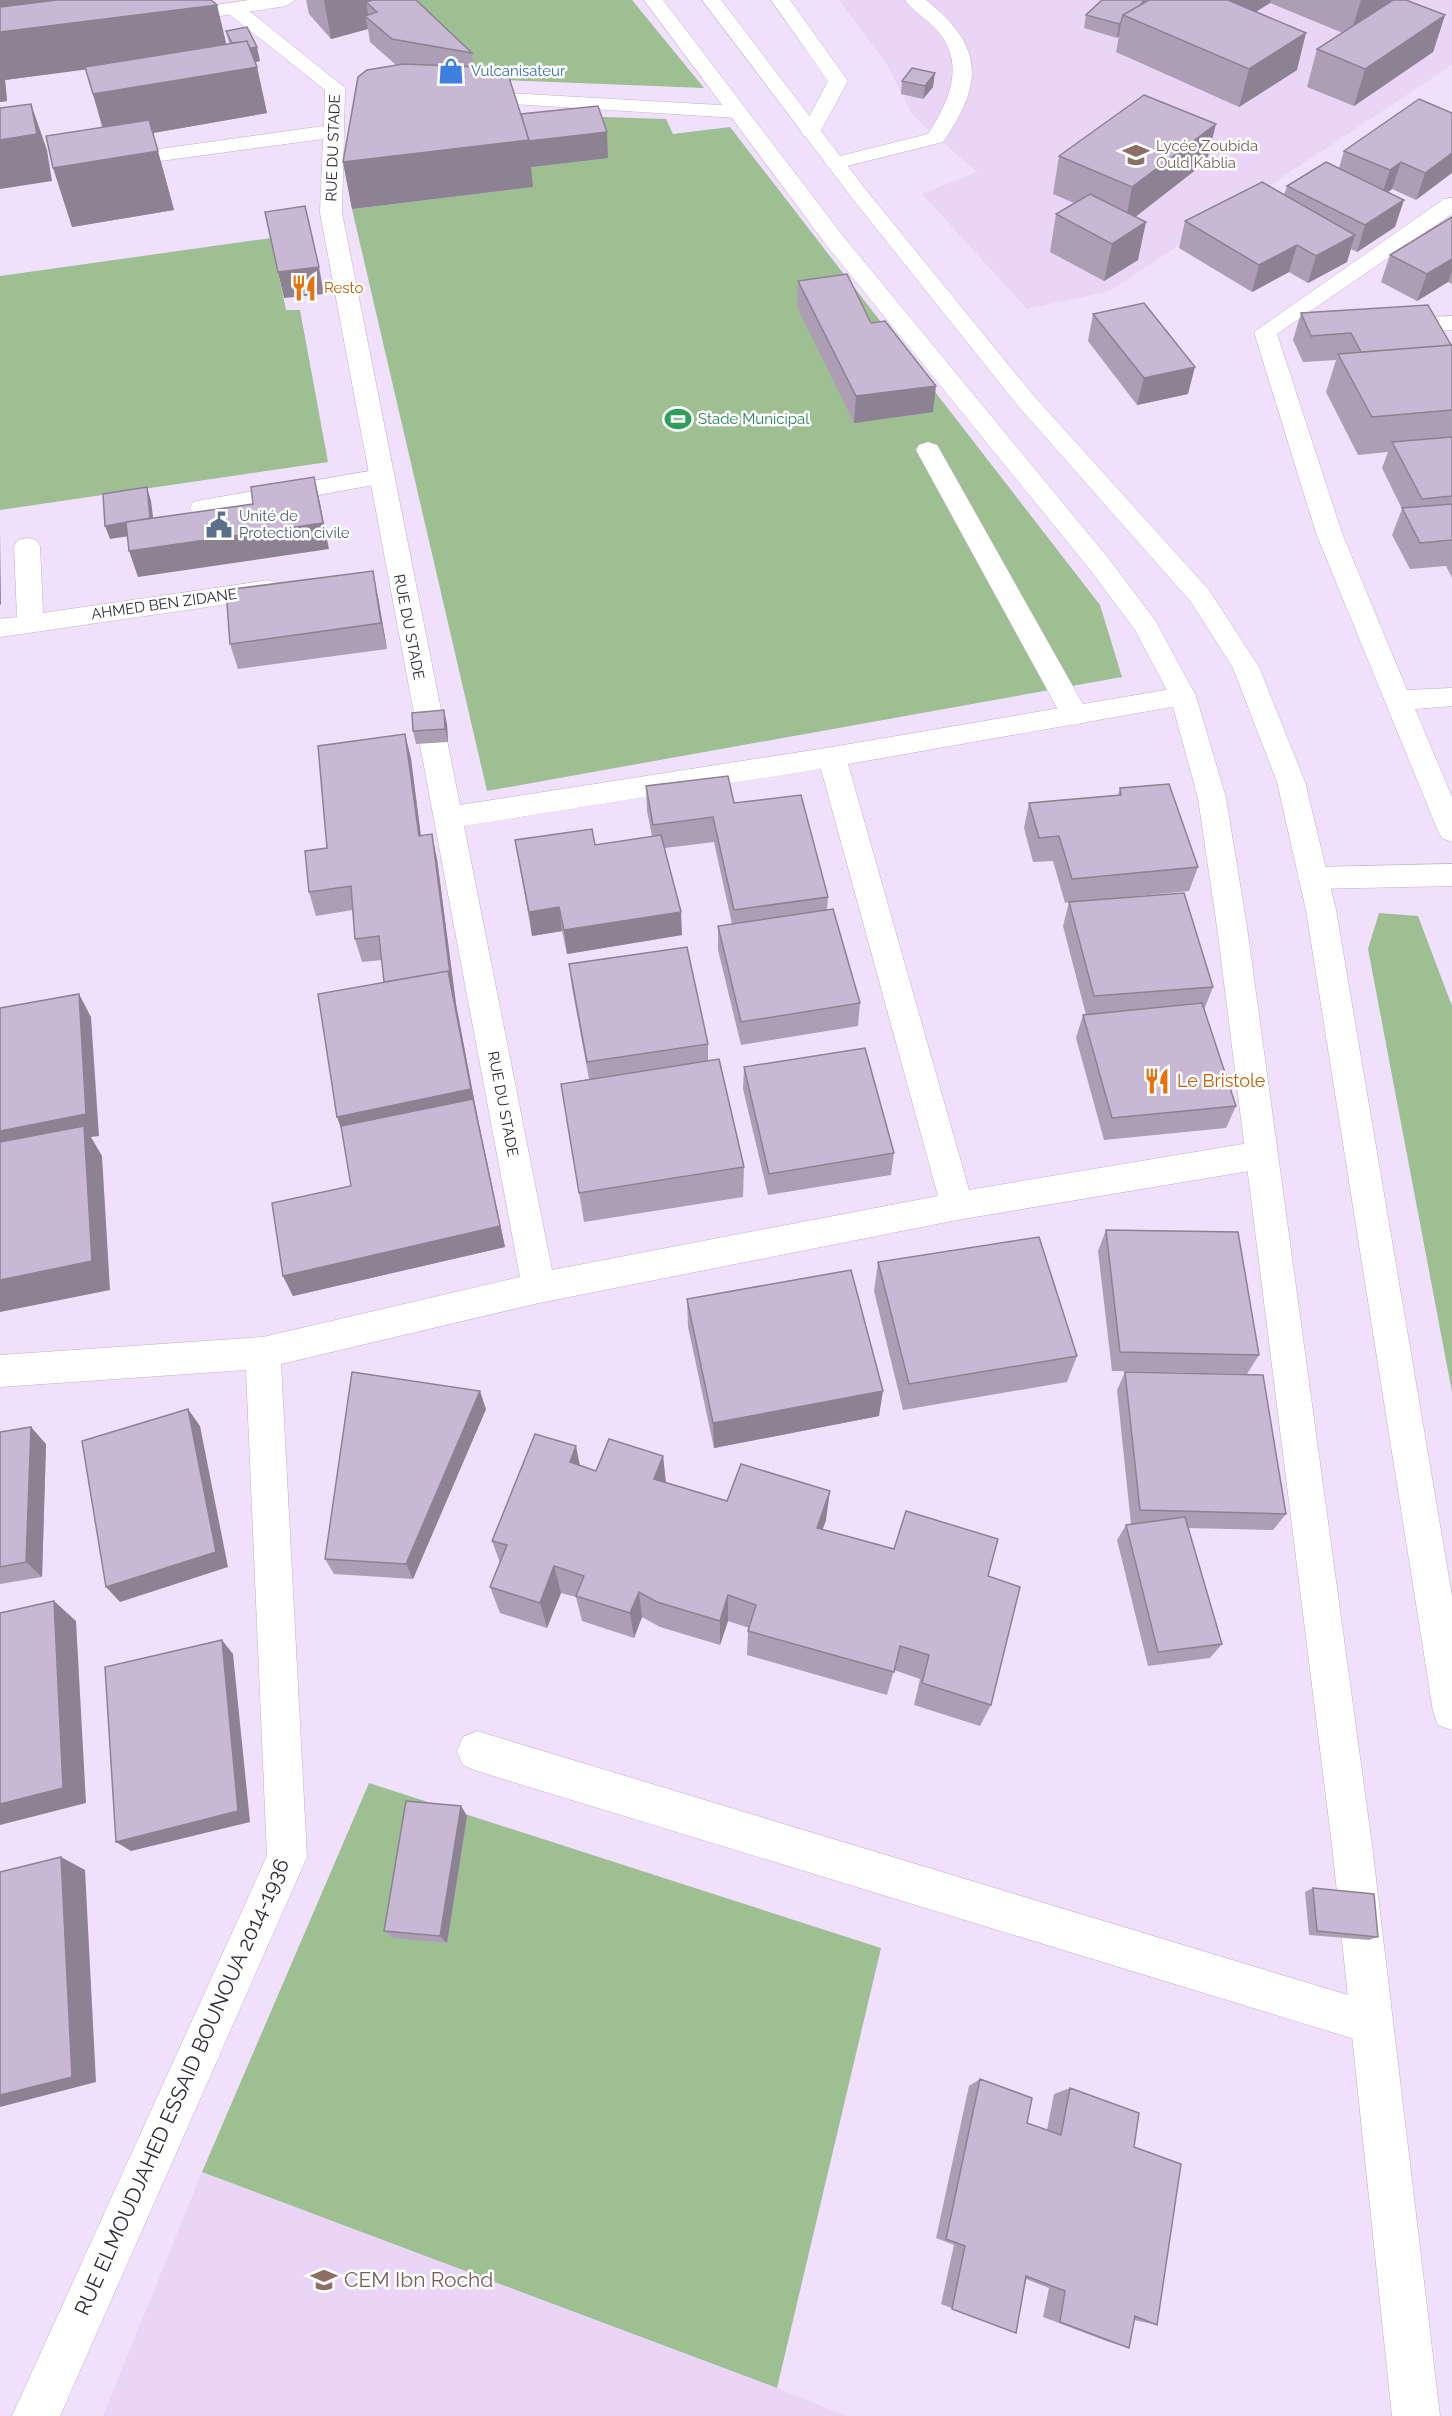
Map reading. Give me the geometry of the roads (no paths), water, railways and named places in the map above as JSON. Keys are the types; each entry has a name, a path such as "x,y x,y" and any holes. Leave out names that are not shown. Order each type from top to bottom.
{"street":[{"path":"153,19 236,10 286,0"},
{"path":"653,0 835,241 1100,565 1146,626 1183,696 1212,798 1261,1155 1352,1845 1416,2416"},
{"path":"711,0 835,163 1026,401 1200,596 1246,667 1290,782 1323,922 1452,1711"},
{"path":"780,0 838,81 811,132"},
{"path":"835,163 936,138 954,112 966,67 956,38 914,0"},
{"name":"RUE DU STADE","path":"236,10 346,89 334,131 331,213 381,477 387,572 447,818 539,1288"},
{"path":"449,96 737,112"},
{"path":"101,163 334,131"},
{"path":"1265,332 1452,204"},
{"path":"1370,327 1452,323"},
{"path":"1265,332 1312,330"},
{"path":"1265,332 1329,533 1452,831"},
{"path":"928,450 1075,715"},
{"path":"202,508 381,477"},
{"path":"27,546 30,624"},
{"name":"AHMED BEN ZIDANE","path":"0,628 295,586"},
{"path":"447,818 832,757 1183,696"},
{"path":"1397,700 1452,697"},
{"path":"832,757 957,1206"},
{"path":"1313,878 1452,875"},
{"path":"0,1371 263,1353 539,1288 957,1206 1261,1155"},
{"name":"RUE ELMOUDJAHED ESSAID BOUNOUA 2014-1936","path":"36,2416 287,1857 263,1353"},
{"path":"477,1751 1371,2023"}],"place":[{"name":"Vulcanisateur","path":"451,71"},
{"name":"Lycée Zoubida Ould Kablia","path":"1136,155"},
{"name":"Resto","path":"304,288"},
{"name":"Stade Municipal","path":"678,419"},
{"name":"Unité de Protection civile","path":"219,525"},
{"name":"Le Bristole","path":"1157,1081"},
{"name":"CEM Ibn Rochd","path":"324,2280"}]}
